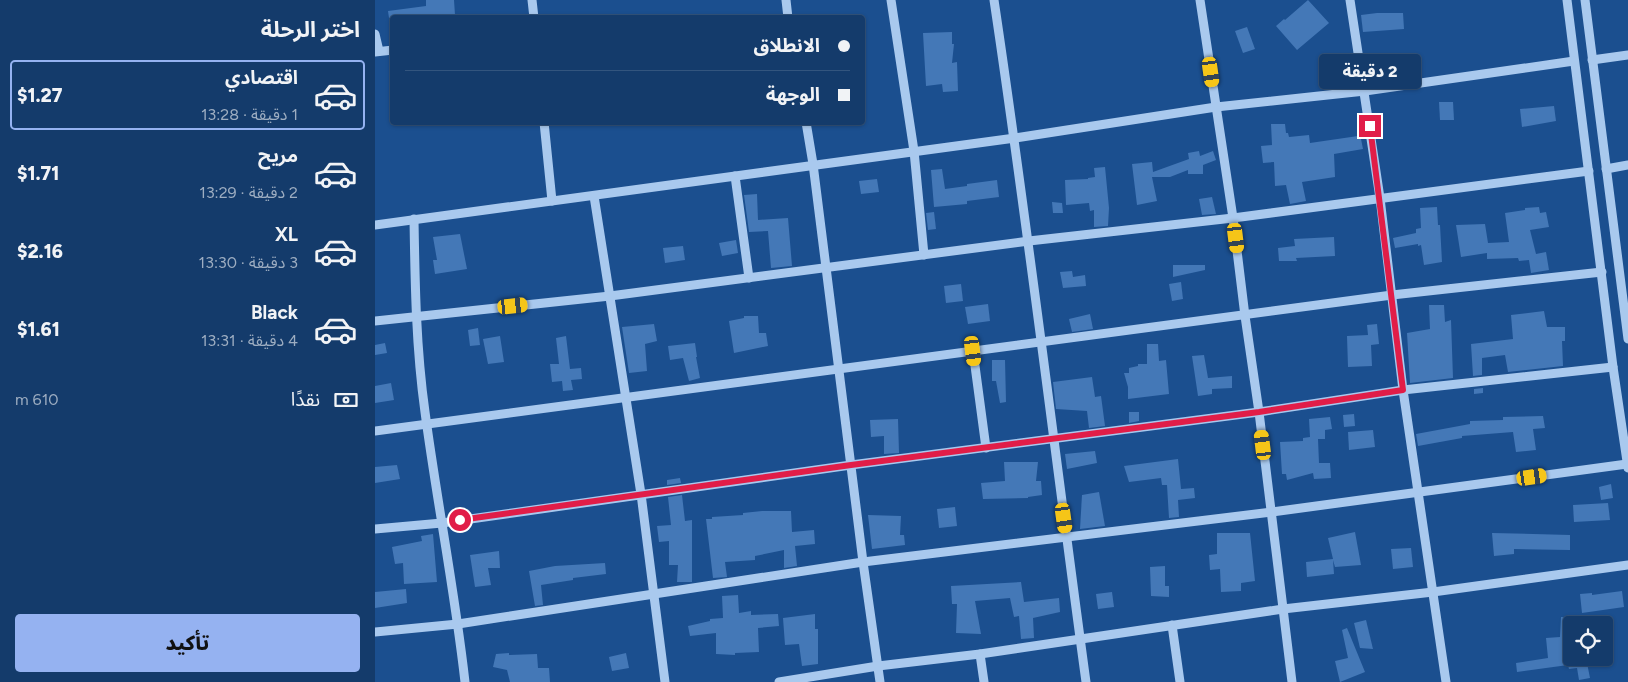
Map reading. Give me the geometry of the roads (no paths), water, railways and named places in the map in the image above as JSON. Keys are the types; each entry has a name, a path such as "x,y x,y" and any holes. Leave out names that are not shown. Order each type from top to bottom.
{"street":[{"path":"532,0 534,15"},
{"path":"786,0 788,15"},
{"path":"891,0 914,151 924,255"},
{"path":"994,0 1029,241 1053,439 1086,682"},
{"path":"1200,0 1233,218 1272,512 1292,682"},
{"path":"1351,0 1380,198 1403,390 1446,682"},
{"path":"375,632 458,624 863,562 1628,466 1613,367 1567,0"},
{"path":"1585,0 1607,169 1624,269 1628,339"},
{"path":"375,34 377,51 390,50"},
{"path":"1592,60 1628,54"},
{"path":"375,225 1015,138 1216,107 1365,91 1574,62"},
{"path":"544,125 552,201"},
{"path":"806,125 880,682"},
{"path":"1607,169 1628,165"},
{"path":"375,320 610,296 1029,241 1233,218 1589,171"},
{"path":"735,176 749,278"},
{"path":"595,196 641,494 665,682"},
{"path":"414,219 415,316 427,425 458,624 465,682"},
{"path":"375,431 1392,295 1602,272"},
{"path":"973,351 986,448"},
{"path":"375,529 442,523 851,465 1259,412 1403,390 1613,367"},
{"path":"779,682 878,666 980,654 1283,609 1433,592 1628,565"},
{"path":"1173,625 1180,682"},
{"path":"980,654 984,682"}]}
